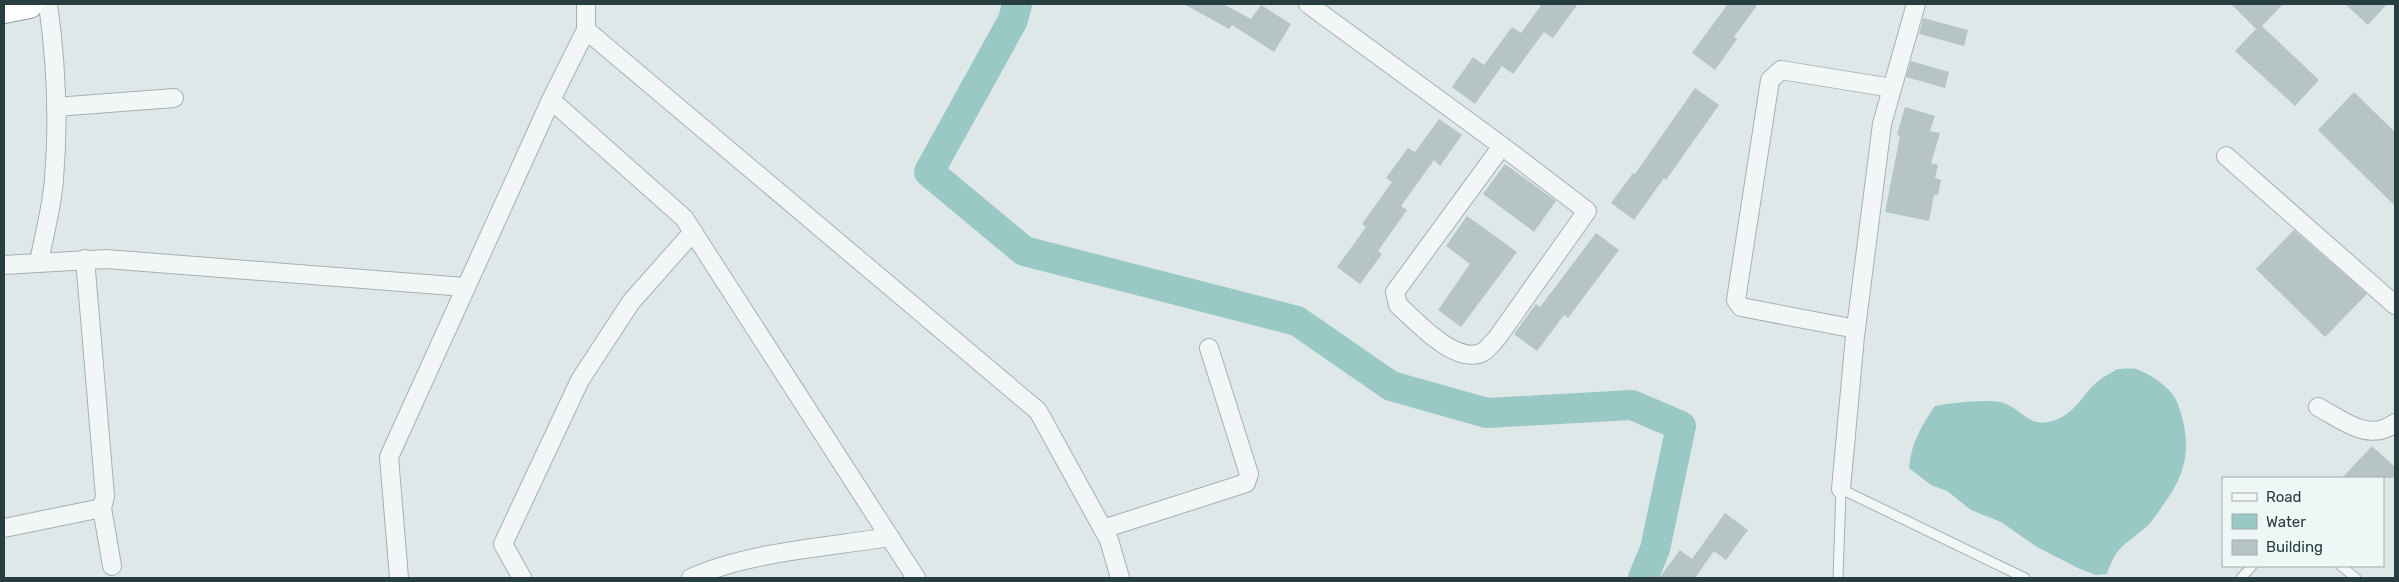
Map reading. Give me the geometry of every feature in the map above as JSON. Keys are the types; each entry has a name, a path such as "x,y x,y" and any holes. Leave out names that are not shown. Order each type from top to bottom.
{"highway":[{"path":"4,9 29,4"}],"street":[{"path":"38,262 54,181 56,107 54,46 48,4"},
{"path":"399,578 389,457 551,100 586,30 586,4"},
{"path":"1308,4 1502,146 1587,212 1497,338 1484,351 1469,356 1454,352 1398,305 1395,292 1502,146"},
{"path":"1840,489 1856,329 1882,124 1916,4"},
{"path":"586,30 1038,411 1109,540 1120,578"},
{"path":"1856,329 1741,307 1736,300 1770,80 1780,70 1892,88"},
{"path":"56,107 174,98"},
{"path":"551,100 684,218 916,578"},
{"path":"2226,156 2395,305"},
{"path":"522,578 503,544 580,380 631,302 693,232"},
{"path":"85,259 105,496 102,508 112,566"},
{"path":"4,265 106,259 465,287"},
{"path":"1103,529 1246,483 1249,474 1209,348"},
{"path":"2318,407 2367,433 2376,432 2395,423"},
{"path":"4,528 102,508"},
{"path":"691,578 707,571 759,558 890,537"}],"lane":[{"path":"1838,578 1840,489 2025,578"},
{"path":"2241,578 2251,567"},
{"path":"2342,567 2356,578"}],"water":[{"path":"2117,369 2142,371 2160,382 2170,392 2177,402 2182,416 2186,443 2183,468 2172,492 2149,524 2118,551 2107,574 2096,575 2080,569 2037,547 2001,522 1971,510 1947,491 1931,485 1909,468 1912,451 1918,436 1935,406 1977,401 2000,402 2016,409 2034,421 2042,423 2067,414 2098,381"}],"building":[{"path":"1184,4 1223,4 1251,19 1261,5 1291,24 1274,52 1232,25 1229,29"},
{"path":"1542,4 1578,4 1553,38 1544,32 1513,74 1502,66 1475,104 1452,87 1473,57 1484,65 1512,27 1521,33"},
{"path":"1728,4 1758,4 1734,37 1737,39 1715,70 1692,53"},
{"path":"2231,4 2283,4 2262,26 2319,80 2295,106 2235,51 2256,29"},
{"path":"2345,4 2387,4 2368,25"},
{"path":"1923,18 1968,30 1964,46 1919,34"},
{"path":"1911,61 1949,72 1945,88 1906,77"},
{"path":"1695,88 1719,105 1666,180 1664,178 1634,220 1611,203 1633,173 1635,174"},
{"path":"2354,92 2395,132 2395,206 2318,130"},
{"path":"1905,107 1935,116 1930,131 1940,133 1931,163 1938,165 1935,178 1941,180 1938,195 1934,195 1929,221 1885,212 1900,136 1897,135"},
{"path":"1439,119 1462,135 1440,166 1434,160 1401,206 1407,210 1378,251 1382,254 1360,284 1337,267 1366,227 1362,224 1392,182 1386,178 1408,148 1415,152"},
{"path":"1505,164 1556,201 1534,232 1483,194"},
{"path":"1467,216 1517,252 1461,327 1438,310 1470,264 1446,246"},
{"path":"2294,230 2367,294 2325,337 2256,269"},
{"path":"1596,233 1619,250 1568,318 1564,315 1537,351 1514,334 1536,304 1540,307"},
{"path":"2372,446 2395,467 2395,478 2343,477"},
{"path":"1725,513 1748,530 1726,560 1714,551 1695,578 1659,578 1680,550 1692,559"}],"waterway":[{"path":"1017,4 1013,20 929,172 1024,251 1297,321 1391,386 1487,413 1632,405 1681,426 1655,549 1643,578"}]}
